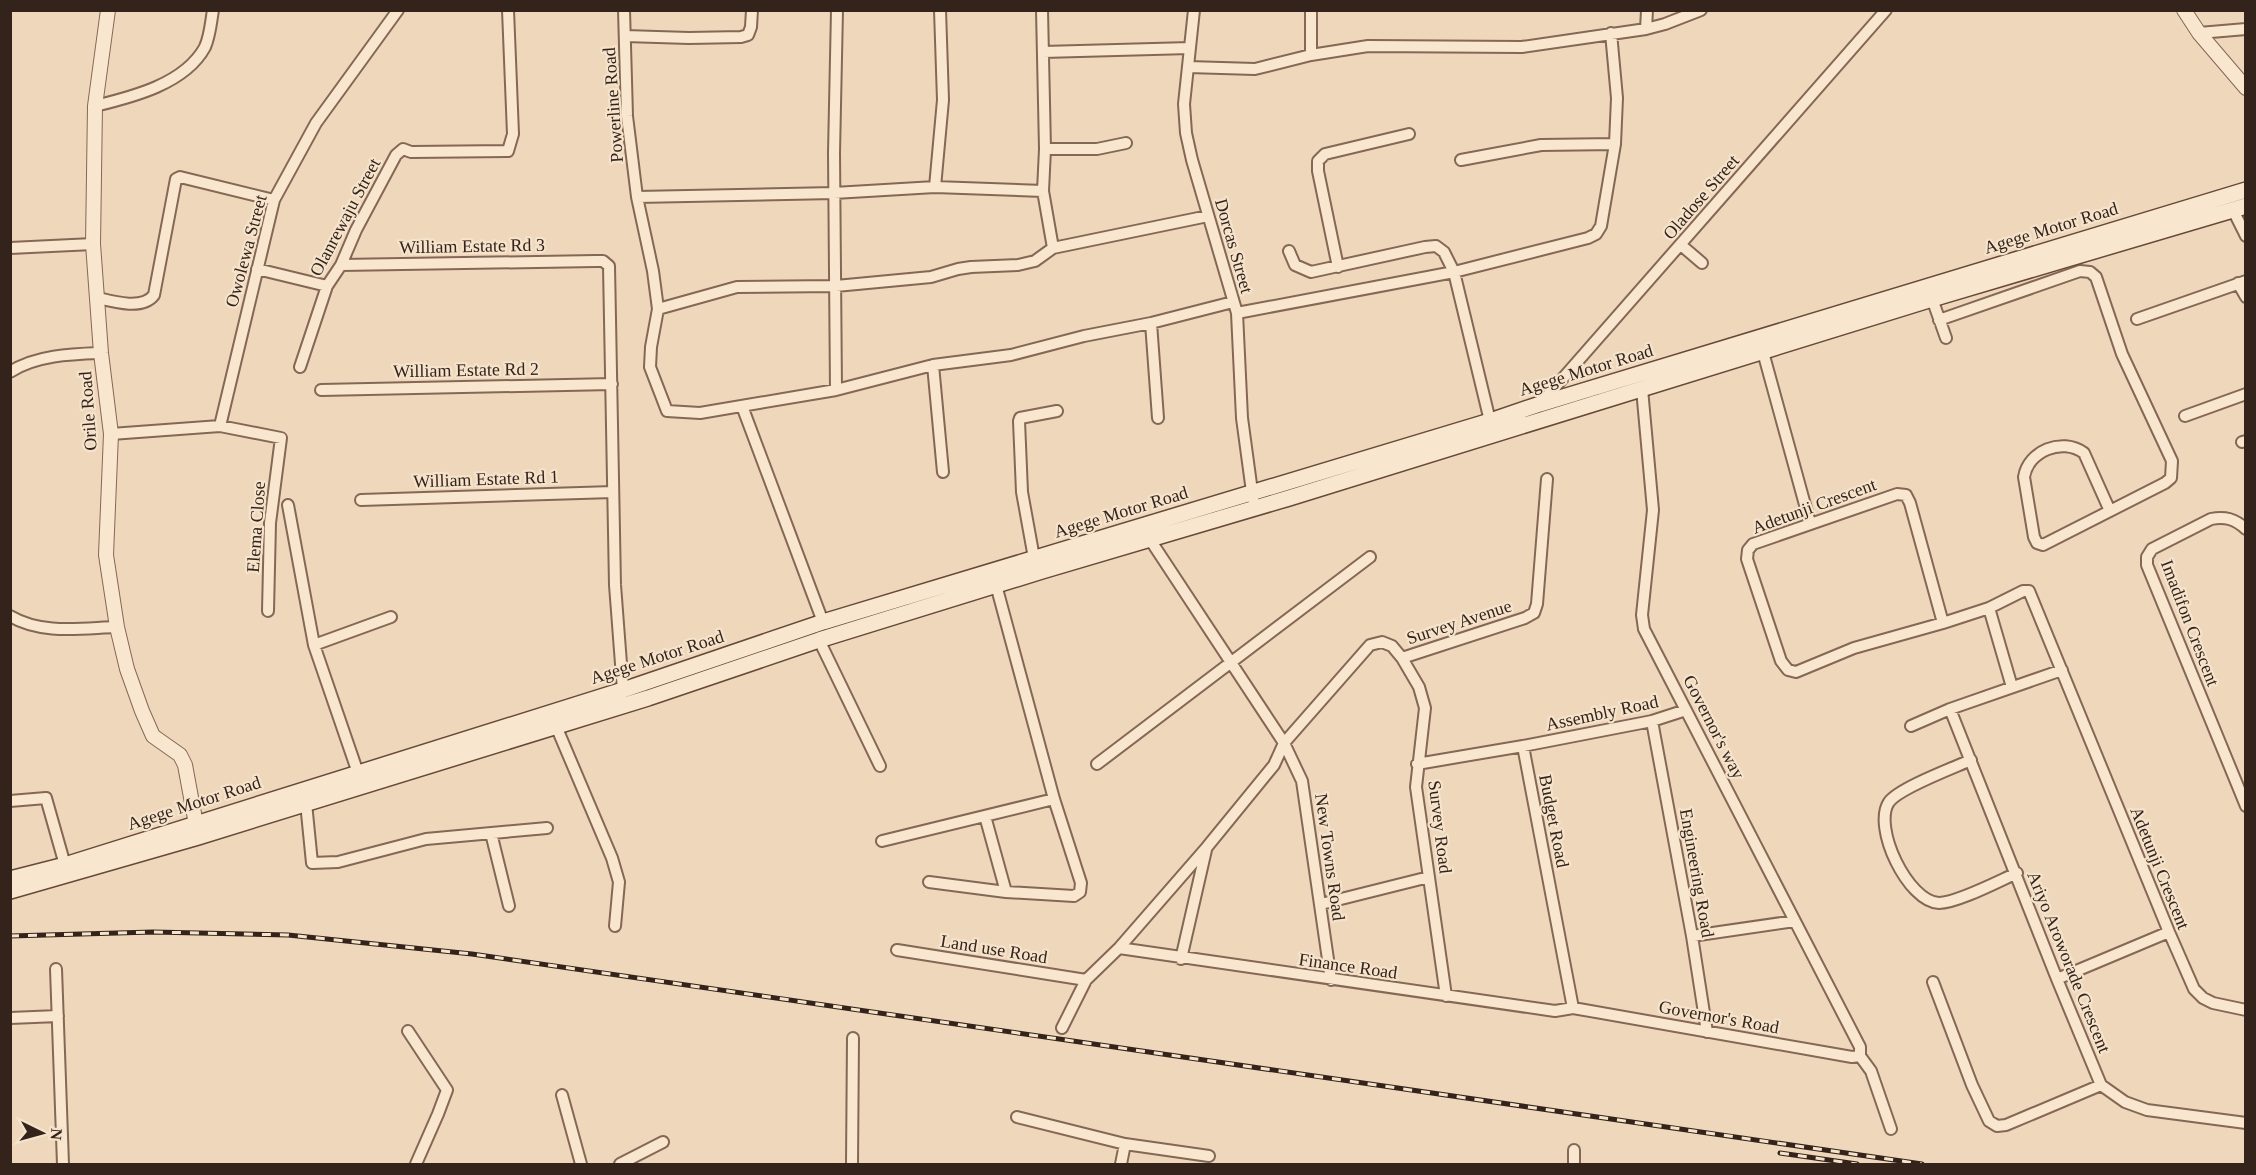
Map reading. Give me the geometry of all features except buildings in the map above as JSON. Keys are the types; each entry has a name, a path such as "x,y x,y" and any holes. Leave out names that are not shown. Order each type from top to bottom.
{"main road":[{"name":"Agege Motor Road","path":"940,595 996,585 1763,352 1930,292 2246,190"},
{"name":"Agege Motor Road","path":"10,879 306,803 556,726 819,640 855,621 940,595 1034,558 1540,404 1930,292 2239,208"},
{"name":"Agege Motor Road","path":"10,891 196,830 358,772 623,690 823,622 855,621"}],"street":[{"name":"Orile Road","path":"108,10 96,106 93,244 101,353 111,434 106,555 117,627 127,669 153,736 180,755 184,765 196,830"},
{"path":"96,106 137,96 181,73 205,47 213,10"},
{"name":"Owolewa Street","path":"220,426 274,200 316,123 398,10"},
{"name":"Olanrewaju Street","path":"300,367 327,286 341,265 356,230 396,155 404,148 411,152 508,151 513,134 508,10"},
{"name":"Powerline Road","path":"624,10 627,116 637,197 653,271 658,309 651,347 650,368 667,411 700,412 742,406"},
{"path":"625,36 741,37 748,35 752,10"},
{"path":"836,390 834,193 837,10"},
{"path":"936,187 942,100 940,10"},
{"path":"1042,10 1045,149 1043,191 1053,248"},
{"name":"Dorcas Street","path":"1194,10 1184,104 1186,133 1235,307 1242,418 1251,492 1256,507"},
{"path":"1311,10 1311,55"},
{"path":"1646,29 1647,10"},
{"path":"1188,67 1256,69 1311,55 1368,46 1522,47 1646,29 1701,10"},
{"name":"Oladose Street","path":"1540,404 1886,10"},
{"path":"2187,12 2199,33 2246,88"},
{"path":"2199,33 2246,29"},
{"path":"823,622 742,406 836,390 933,365 1011,355 1083,336 1235,307 1454,272 1588,238 1596,234 1601,226 1615,144 1617,98 1611,33"},
{"path":"1043,52 1190,48"},
{"path":"1338,267 1318,171 1318,161 1325,154 1409,134"},
{"path":"1045,149 1097,148 1126,143"},
{"path":"1461,160 1541,145 1615,144"},
{"path":"98,298 118,303 145,302 154,295 176,179 180,177 274,200"},
{"path":"637,197 834,193 936,187 1043,191"},
{"path":"2239,208 2246,236"},
{"path":"658,309 737,287 836,286 931,277 971,267 1018,265 1035,261 1053,248 1208,216"},
{"path":"10,248 93,244"},
{"path":"1681,245 1702,263"},
{"path":"1289,252 1295,265 1311,272 1436,246 1444,252 1454,272 1490,421"},
{"name":"William Estate Rd 3","path":"341,265 603,261 609,266 612,384"},
{"path":"257,268 327,286"},
{"path":"1939,320 2080,270 2090,272 2097,277 2122,354 2172,461 2171,478 2165,483 2110,511 2043,545 2037,543 2024,477 2025,468 2037,454 2057,447 2078,448 2084,453 2110,511"},
{"path":"2138,319 2242,282 2246,297"},
{"path":"1930,292 1946,338"},
{"path":"1151,323 1158,418"},
{"path":"1763,352 1810,523"},
{"path":"10,372 22,364 69,354 101,353"},
{"path":"933,365 943,472"},
{"path":"612,384 615,585 623,690"},
{"name":"William Estate Rd 2","path":"321,390 612,384"},
{"name":"Governor's way","path":"1642,389 1653,510 1642,615 1644,629 1860,1047 1860,1056 1871,1071 1892,1129"},
{"path":"2185,416 2246,394"},
{"path":"1540,404 1541,420"},
{"path":"1034,558 1022,492 1018,421 1020,418 1057,411"},
{"path":"111,434 220,426"},
{"name":"Elema Close","path":"220,426 281,438 270,523 268,611"},
{"name":"Survey Avenue","path":"1402,658 1525,618 1534,613 1538,604 1547,479"},
{"name":"William Estate Rd 1","path":"361,500 613,492"},
{"name":"Adetunji Crescent","path":"1943,623 1910,502 1906,495 1896,494 1810,523 1753,544 1748,550 1748,559 1781,661 1788,670 1796,672 1854,648 1943,623 1989,608 2023,591 2029,591 2194,989 2203,998 2242,1008"},
{"path":"288,505 314,645 358,772"},
{"name":"Imadifon Crescent","path":"2246,529 2231,519 2221,517 2211,519 2152,549 2147,557 2147,565 2246,806"},
{"name":"New Towns Road","path":"1149,538 1284,743 1302,781 1331,980"},
{"path":"1097,764 1370,557"},
{"path":"929,882 1006,892 1074,896 1080,892 1081,883 1054,799 996,585"},
{"path":"1989,608 2012,687"},
{"path":"10,616 48,629 117,627"},
{"path":"314,645 391,617"},
{"path":"819,640 880,766"},
{"name":"Survey Road","path":"1284,743 1371,645 1382,642 1392,646 1402,658 1419,687 1425,708 1416,787 1446,996"},
{"path":"1911,726 1950,709 2062,670"},
{"name":"Ariyo Aroworade Crescent","path":"1950,709 2101,1085"},
{"name":"Assembly Road","path":"1524,746 1652,722 1686,710"},
{"name":"Engineering Road","path":"1652,722 1692,936 1707,1032"},
{"path":"556,726 612,858 619,882 615,926"},
{"path":"1062,1028 1086,980 1119,948 1207,847 1274,765 1284,743"},
{"path":"1418,764 1524,746"},
{"name":"Budget Road","path":"1524,746 1573,1008"},
{"path":"1971,760 1899,793 1890,800 1886,809 1890,851 1898,867 1912,885 1926,899 1938,903 1951,901 2017,873"},
{"path":"10,801 46,798 65,865"},
{"path":"882,841 1054,799"},
{"path":"306,803 312,862 338,862 426,839 547,828"},
{"path":"985,816 1006,892"},
{"path":"490,833 510,906"},
{"path":"1181,958 1207,847"},
{"path":"1321,904 1430,877"},
{"path":"1692,936 1796,921"},
{"path":"2057,979 2169,932"},
{"name":"Finance Road","path":"1119,948 1555,1011 1573,1008"},
{"name":"Land use Road","path":"897,950 1086,980"},
{"path":"56,969 63,1164"},
{"path":"1933,982 1972,1085 1989,1121 1996,1126 2006,1125 2101,1085 2125,1102 2147,1110 2246,1124"},
{"name":"Governor's Road","path":"1573,1008 1852,1057 1860,1056"},
{"path":"10,1018 58,1016"},
{"path":"408,1031 447,1090 416,1164"},
{"path":"852,1164 853,1038"},
{"path":"562,1095 581,1164"},
{"path":"1017,1117 1125,1144 1209,1155"},
{"path":"620,1164 663,1142"},
{"path":"1121,1164 1125,1144"},
{"path":"1574,1150 1574,1164"}],"railway":[{"path":"10,936 153,932 288,935 472,954 1922,1164"},
{"path":"1780,1153 1857,1164"}]}
